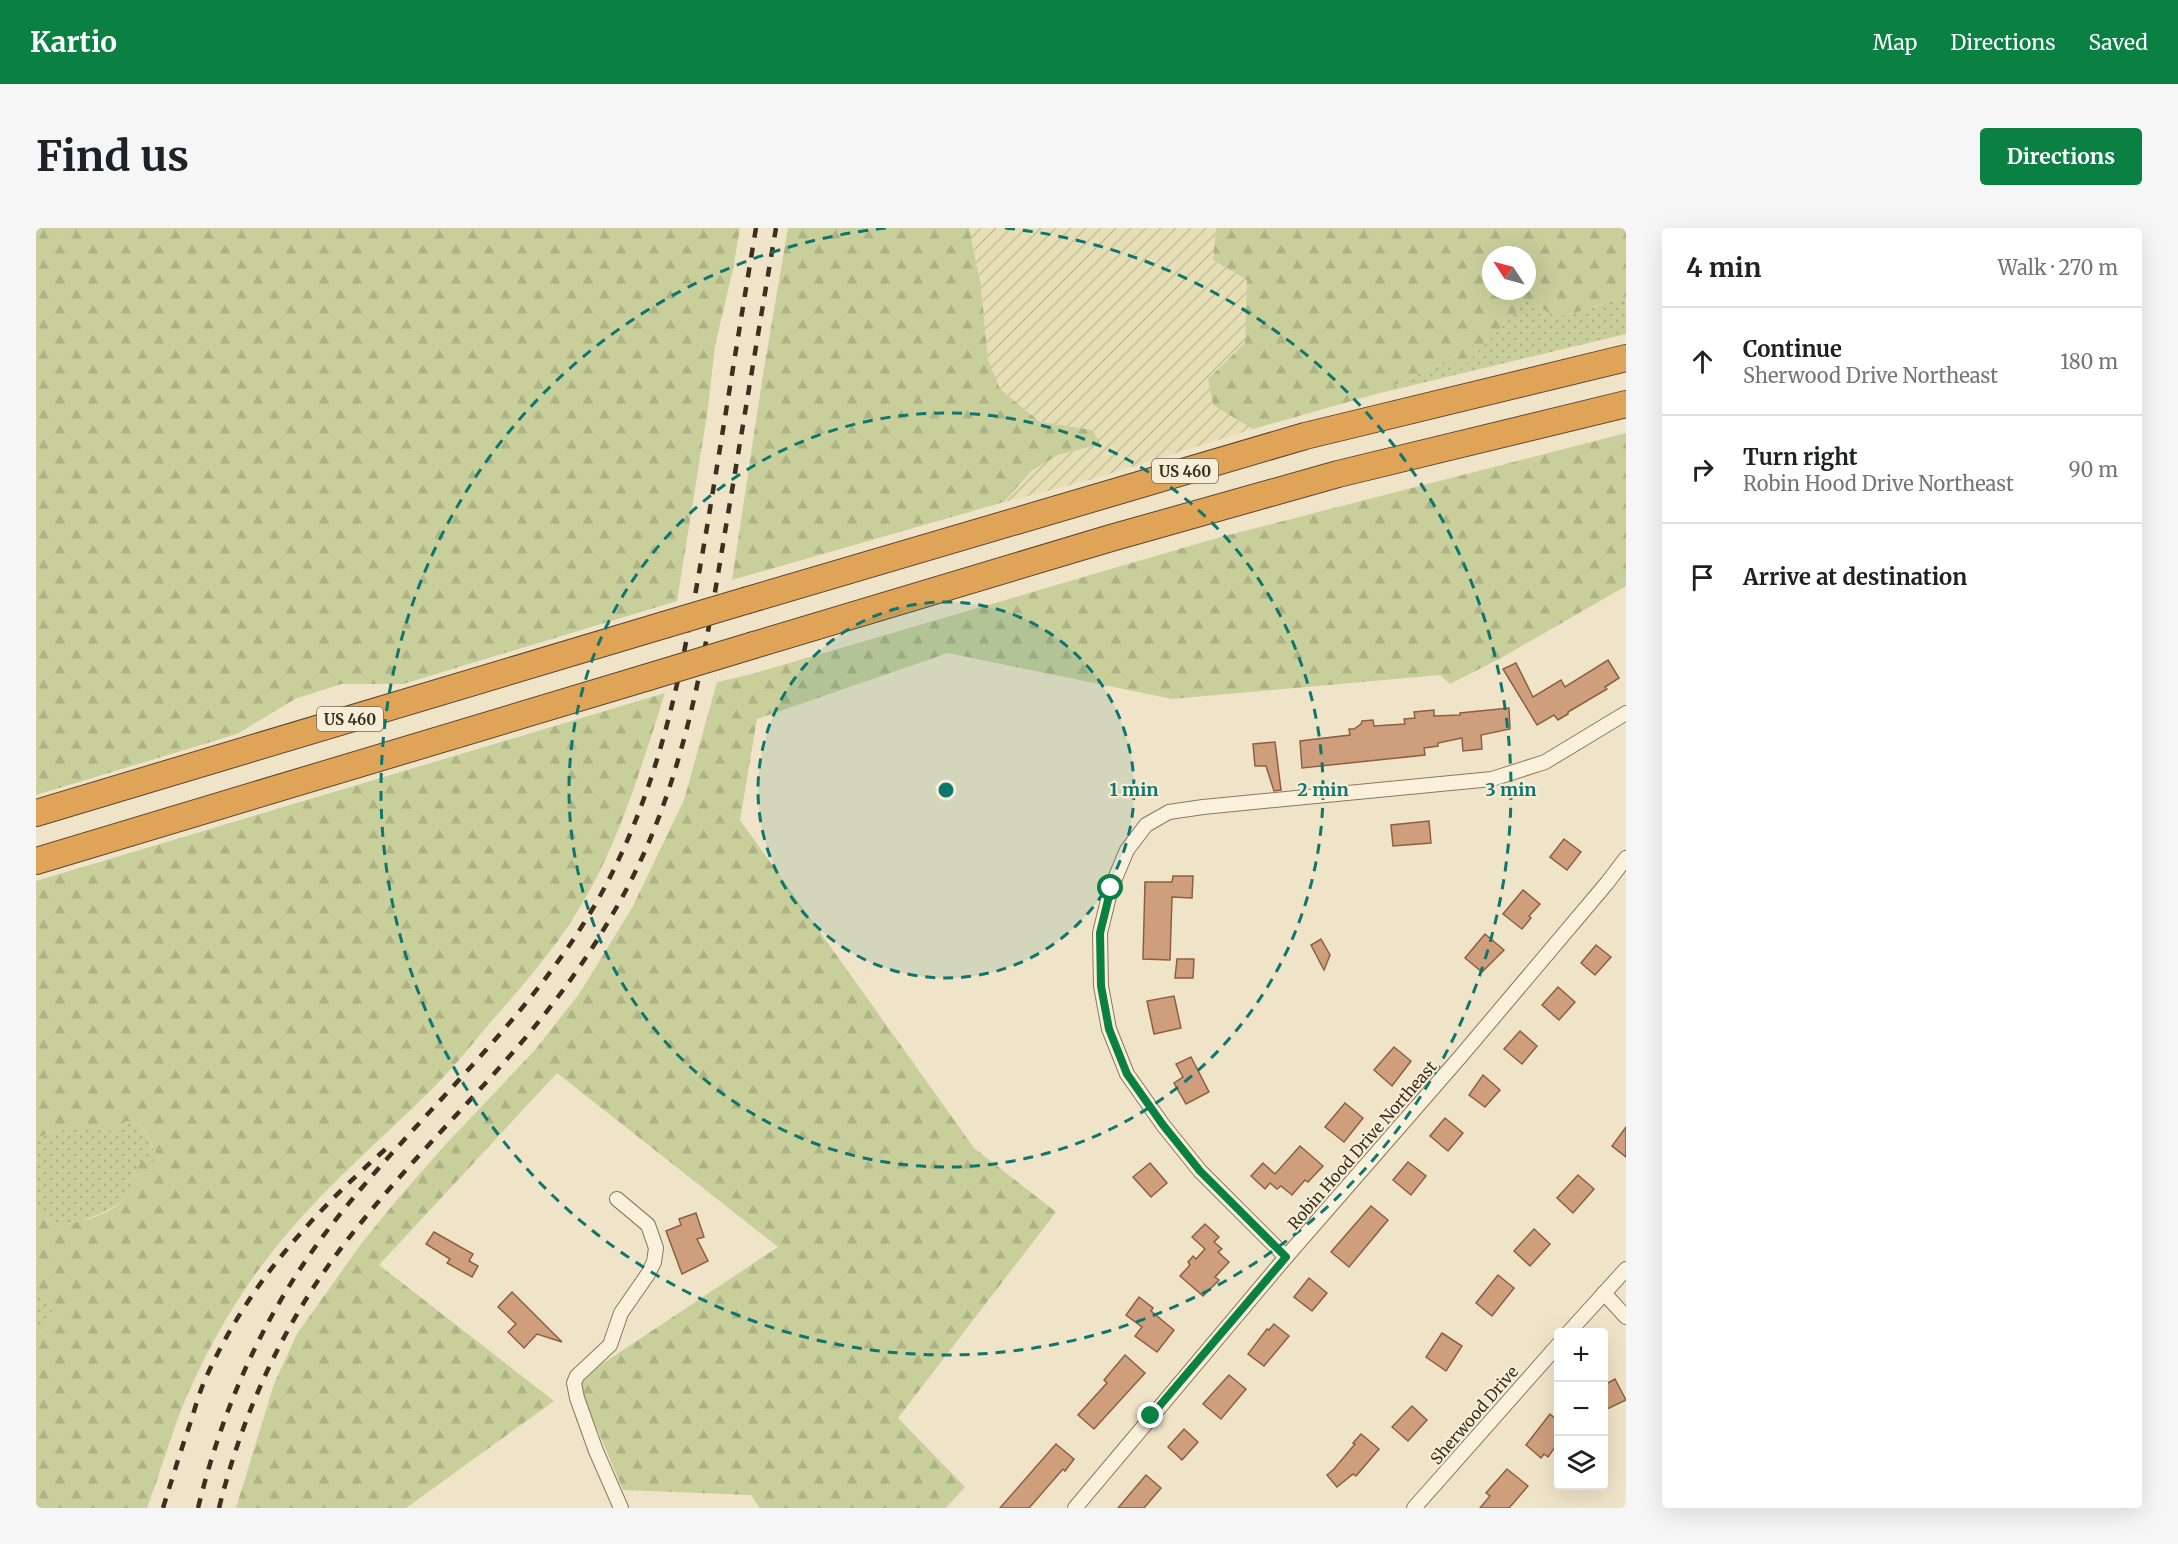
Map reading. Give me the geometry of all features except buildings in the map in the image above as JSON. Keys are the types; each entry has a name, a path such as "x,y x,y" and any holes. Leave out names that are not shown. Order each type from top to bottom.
{"highway":[{"name":"US 460","path":"36,813 1305,436 1626,358"},
{"name":"US 460","path":"36,861 1111,538 1338,474 1626,404"}],"street":[{"path":"1286,1257 1200,1171 1163,1125 1127,1074 1109,1029 1101,986 1100,933 1111,888 1127,850 1146,825 1169,812 1492,779 1545,762 1626,713"},
{"name":"Robin Hood Drive Northeast","path":"1075,1508 1286,1257 1461,1056 1626,858"},
{"path":"617,1199 648,1225 657,1248 654,1262 621,1313 610,1345 577,1376 574,1383 596,1451 621,1508"},
{"path":"1573,1328 1626,1269"},
{"path":"1604,1293 1626,1317"},
{"name":"Sherwood Drive","path":"1414,1508 1554,1350"}],"shaded area":[{"path":"969,228 1216,228 1213,260 1248,280 1245,344 1209,379 1213,405 1253,429 1093,479 1004,502 1031,471 1058,455 1100,444 1093,430 1040,422 1000,389 988,360 981,286"}],"green space":[{"path":"36,228 740,228 715,346 708,408 677,601 403,684 341,684 295,699 237,734 36,795"},
{"path":"788,228 969,228 981,286 988,360 1000,389 1040,422 1093,430 1100,444 1058,455 1031,471 1004,502 732,580"},
{"path":"1216,228 1626,228 1626,297 1568,315 1550,314 1530,300 1536,300 1536,246 1482,246 1482,300 1528,300 1461,369 1450,359 1376,394 1253,429 1213,405 1208,379 1245,343 1247,280 1213,260"},
{"path":"1626,297 1626,334 1376,394 1450,359 1461,368 1527,300 1532,300 1550,314 1568,315"},
{"path":"1626,433 1626,586 1501,658 1450,684 1440,675 1172,699 948,653 757,719 740,820 974,1148 1056,1212 898,1418 965,1487 946,1508 760,1508 751,1495 623,1490 581,1391 580,1383 584,1376 778,1247 557,1073 379,1265 554,1401 406,1508 236,1508 274,1384 297,1334 361,1244 396,1201 445,1145 535,1050 579,994 632,908 684,800 717,682 752,674 1217,538"},
{"path":"665,693 615,838 588,894 572,920 532,973 451,1069 325,1192 287,1234 256,1274 220,1330 190,1390 147,1508 36,1508 36,1337 55,1319 48,1300 36,1294 36,1216 40,1214 52,1223 64,1224 106,1212 128,1195 142,1160 150,1159 157,1163 159,1159 143,1130 126,1121 112,1133 84,1125 58,1130 36,1138 36,881"},
{"path":"126,1121 143,1130 159,1159 157,1164 150,1159 135,1172 129,1195 104,1212 69,1224 52,1223 40,1214 36,1216 36,1138 58,1130 84,1125 112,1133"},
{"path":"36,1294 48,1300 55,1319 36,1337"}],"railway":[{"path":"198,1508 209,1467 236,1390 253,1352 292,1281 341,1213 511,1021 543,981 573,940 600,896 622,853 655,765 679,674 706,533 756,228"},
{"path":"219,1508 236,1449 258,1392 284,1338 315,1285 337,1253 386,1193 543,1017 604,929 639,865 675,771 699,675 718,576 776,228"},
{"path":"163,1508 202,1387 240,1314 283,1254 308,1225 333,1198 389,1146"}],"route":[{"path":"1111,888 1100,933 1101,986 1109,1029 1127,1074 1163,1125 1200,1171 1286,1257 1151,1416"}]}
